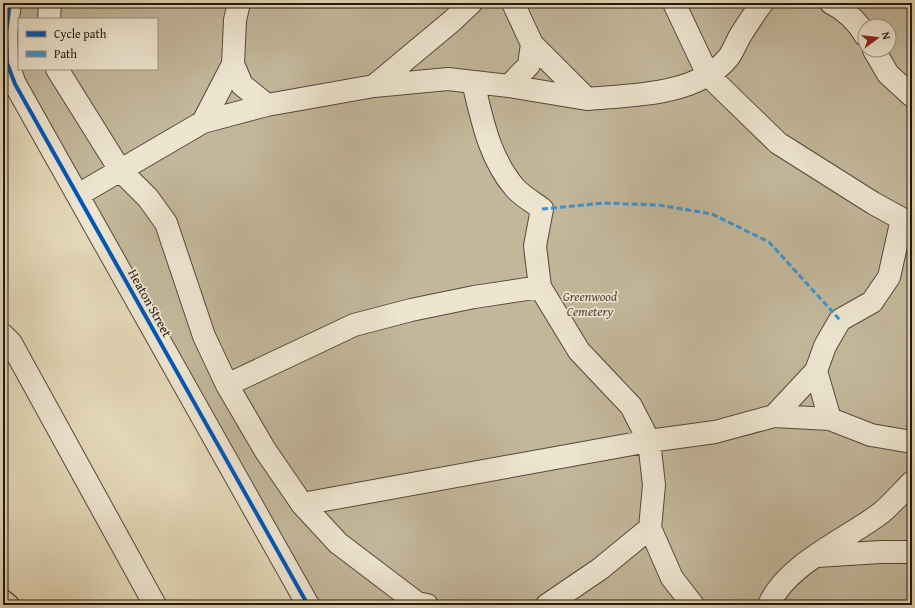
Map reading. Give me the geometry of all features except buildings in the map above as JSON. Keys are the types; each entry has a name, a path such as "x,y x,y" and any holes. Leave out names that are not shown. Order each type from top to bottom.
{"highway":[{"path":"3,601 8,605"}],"street":[{"name":"Heaton Street","path":"10,3 6,33 9,83 78,195 308,605"},
{"path":"49,18 50,3"},
{"path":"203,122 232,64 235,20 239,3"},
{"path":"374,86 452,21 471,3"},
{"path":"513,3 532,44 587,99"},
{"path":"674,3 708,75 778,143 907,222 889,277 872,302 840,320 825,346 816,372 774,416"},
{"path":"78,195 203,122 267,105 374,86 448,79 509,86 587,99 647,94 690,84 708,75 728,58 749,20 762,3"},
{"path":"831,3 840,7 857,24"},
{"path":"509,86 529,65 532,44"},
{"path":"879,58 888,74 912,96"},
{"path":"232,64 242,85 267,105"},
{"path":"58,70 120,170 148,198 166,223 204,336 227,385 265,450 302,504 338,544 420,604"},
{"path":"473,82 482,120 496,159 516,188 542,209 535,246 540,287 579,351 631,406 649,441 654,485 650,528 672,578 693,605"},
{"path":"227,385 354,325 419,308 474,297 540,287"},
{"path":"3,335 11,343 155,605"},
{"path":"816,372 830,419"},
{"path":"302,504 649,441 714,432 774,416 830,419 871,435 912,442"},
{"path":"769,605 773,595 793,572 882,512 912,482"},
{"path":"546,605 600,569 650,528"},
{"path":"816,556 912,552"}],"green space":[{"name":"Greenwood Cemetery","path":"10,3 912,3 912,605 308,605 11,77"}],"marked path":[{"path":"542,209 604,203 659,205 712,214 769,242 840,320"}],"cycle path":[{"path":"10,3 6,33 7,63 15,84 308,605"}]}
